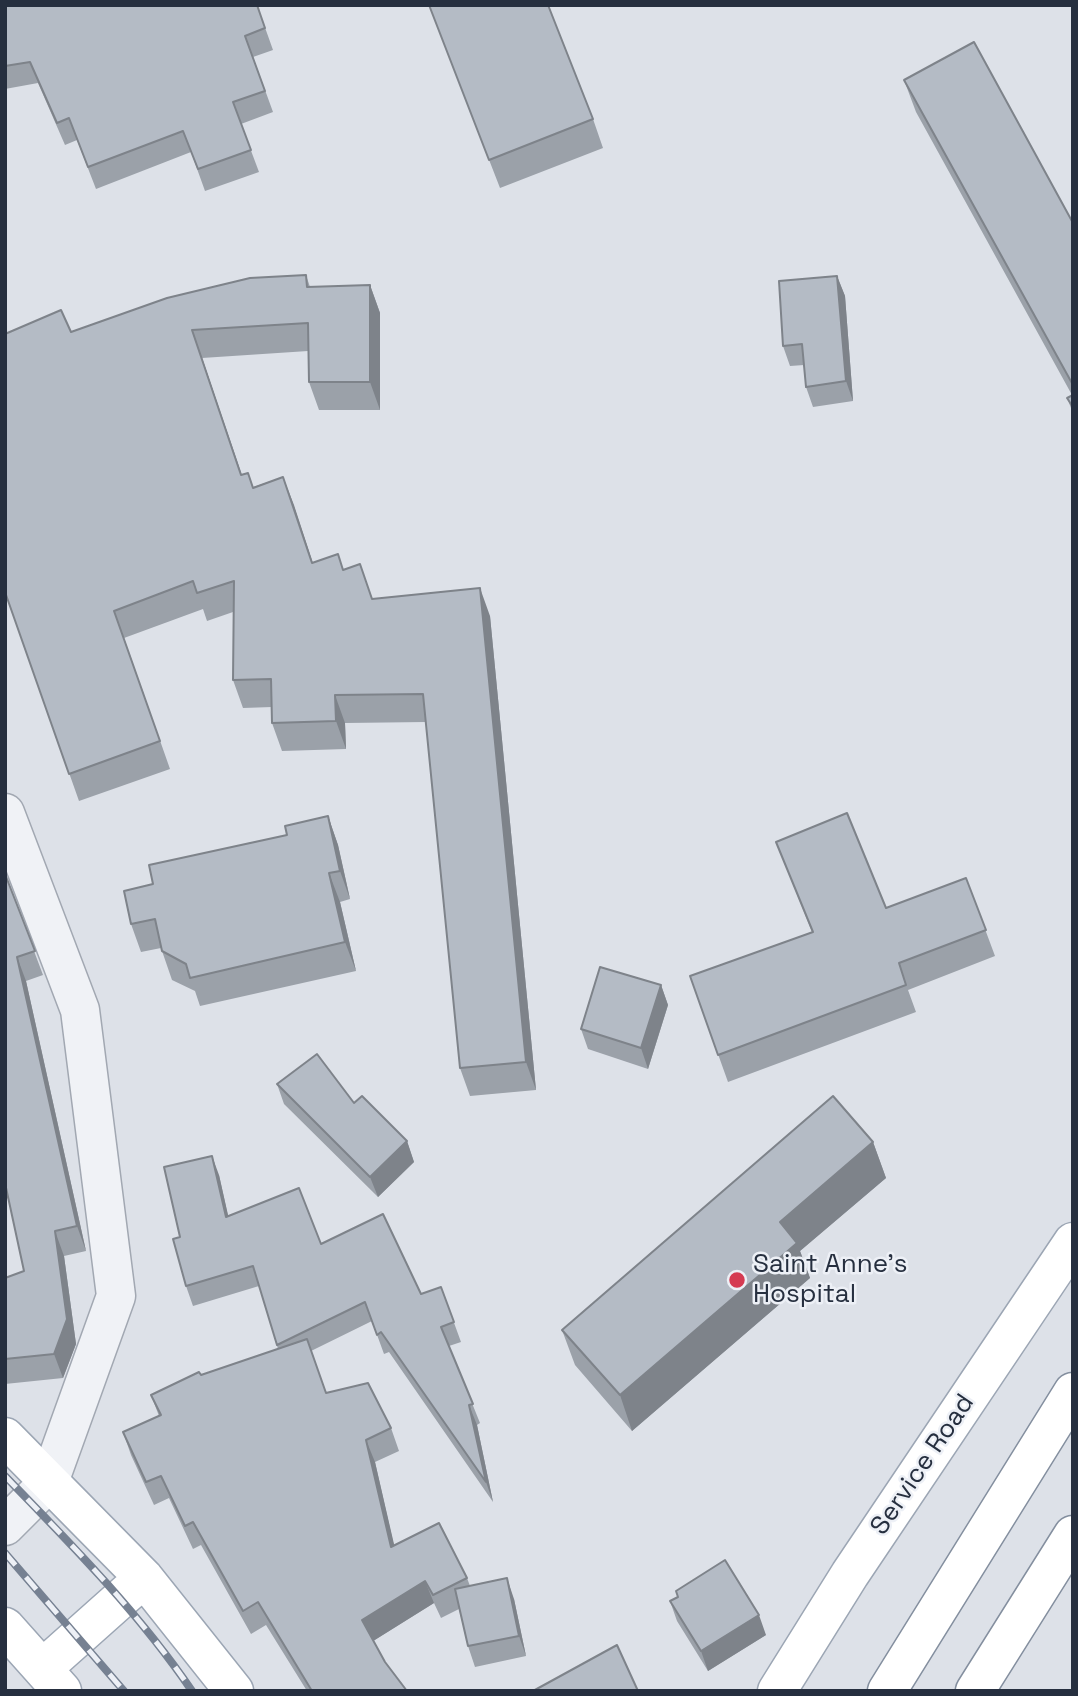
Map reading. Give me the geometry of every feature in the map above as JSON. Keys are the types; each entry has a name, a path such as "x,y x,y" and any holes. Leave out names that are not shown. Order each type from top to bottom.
{"main road":[{"name":"Service Road","path":"777,1691 850,1574 1073,1242"},
{"path":"887,1691 1073,1392"},
{"path":"5,1437 144,1578 234,1691"},
{"path":"975,1691 1073,1535"},
{"path":"5,1627 52,1679 144,1578"}],"street":[{"path":"5,813 80,1010 116,1296 49,1482 5,1526"}],"building":[{"path":"5,5 257,5 265,28 245,36 265,91 233,102 251,150 198,169 183,131 88,167 69,118 57,123 30,62 5,66"},
{"path":"429,5 548,5 593,119 489,160"},
{"path":"974,42 1073,223 1073,385 904,80"},
{"path":"306,275 307,287 370,285 370,382 309,382 308,323 192,330 241,475 248,473 253,488 283,477 312,563 338,554 343,570 360,564 372,599 480,588 526,1062 460,1068 423,694 335,695 336,721 272,723 271,679 233,680 234,581 197,593 193,581 114,611 160,741 69,774 5,592 5,334 61,310 71,332 167,298 250,278"},
{"path":"837,276 846,381 806,387 802,344 783,346 779,281"},
{"path":"1073,395 1073,407 1067,398"},
{"path":"847,813 886,908 966,878 986,930 899,963 906,985 718,1055 690,976 813,932 776,842"},
{"path":"328,816 340,871 329,873 345,942 190,978 186,964 162,951 155,919 131,924 124,891 153,884 149,865 287,835 285,826"},
{"path":"5,874 35,951 17,957 77,1226 55,1231 67,1319 54,1354 5,1359 5,1278 24,1271 5,1183"},
{"path":"600,967 661,985 641,1048 581,1029"},
{"path":"317,1054 354,1103 362,1096 407,1141 370,1177 277,1084"},
{"path":"833,1096 873,1142 780,1222 797,1243 620,1395 562,1330"},
{"path":"212,1156 226,1217 299,1188 321,1244 383,1214 421,1294 441,1287 454,1322 441,1327 473,1404 469,1405 486,1482 381,1332 377,1335 365,1302 277,1345 253,1266 186,1286 173,1239 180,1237 164,1167"},
{"path":"307,1339 326,1393 368,1383 391,1428 366,1440 391,1547 439,1523 467,1578 433,1595 425,1581 362,1620 385,1662 407,1691 312,1691 258,1602 243,1611 193,1522 185,1526 161,1476 146,1482 123,1432 161,1415 151,1395 199,1372 201,1375"},
{"path":"725,1560 759,1615 701,1651 670,1601 678,1597 676,1591"},
{"path":"507,1578 519,1636 468,1646 455,1589"},
{"path":"617,1645 638,1691 533,1691"}],"railway":[{"path":"5,1476 127,1607 192,1691"},
{"path":"5,1553 124,1691"}],"place":[{"name":"Saint Anne's Hospital","path":"737,1280"}]}
